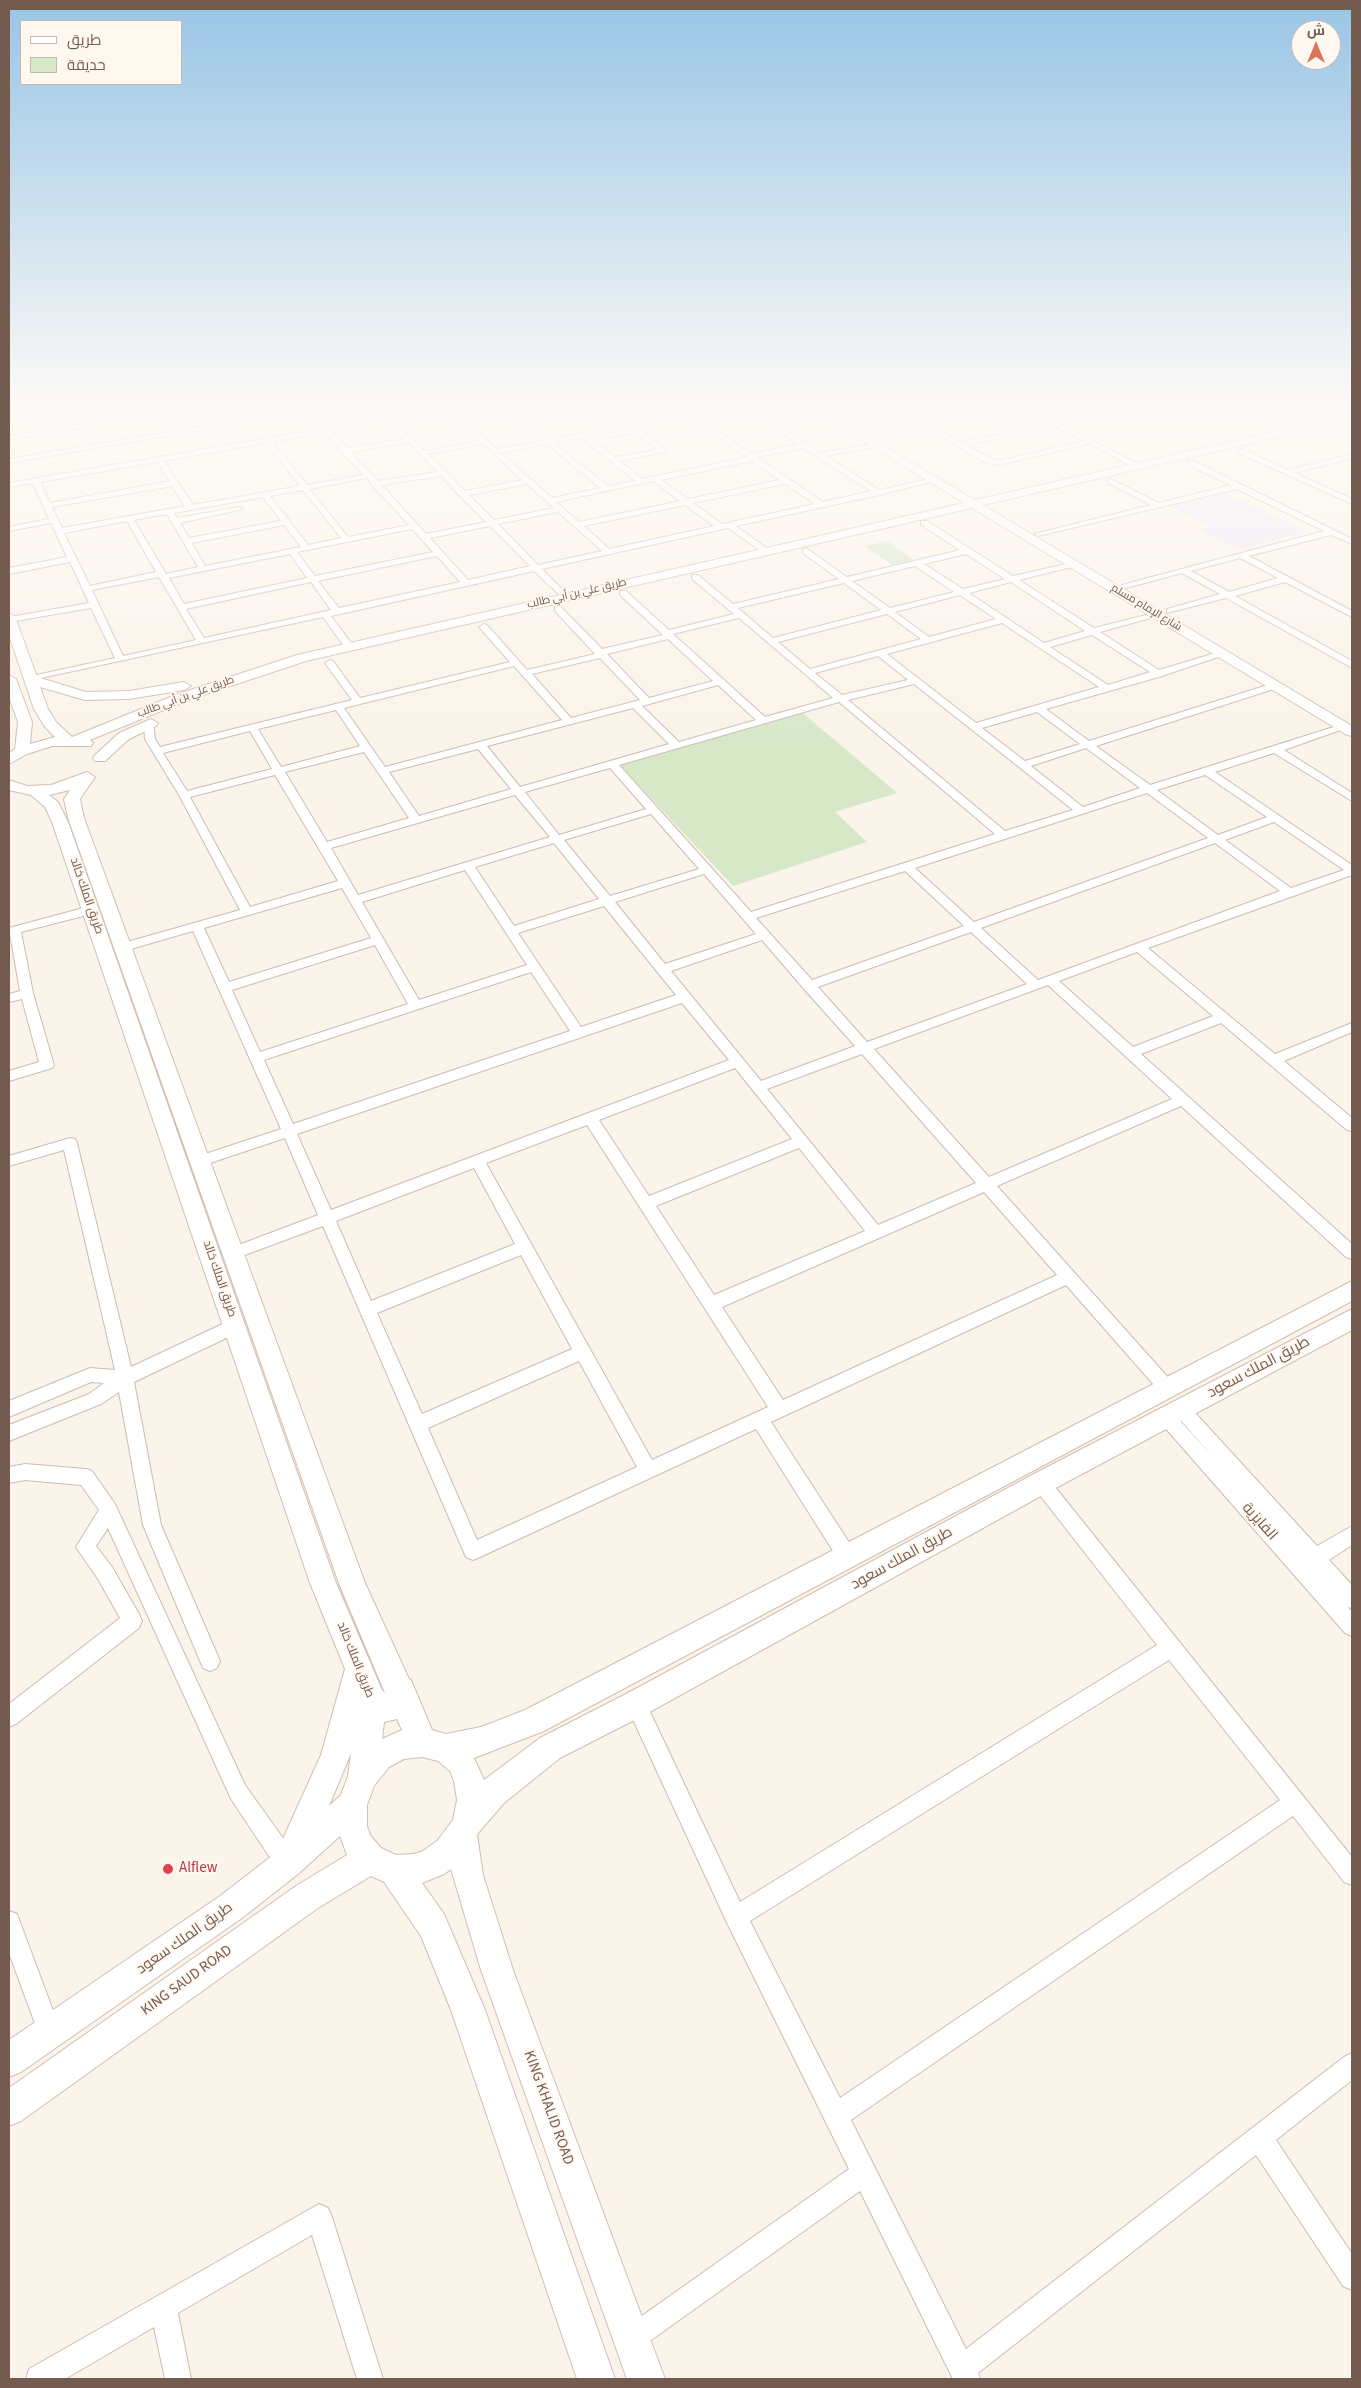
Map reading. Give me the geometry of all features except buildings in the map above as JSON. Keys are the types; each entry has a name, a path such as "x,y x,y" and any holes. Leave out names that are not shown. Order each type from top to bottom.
{"main road":[{"name":"طريق علي بن أبي طالب","path":"9,760 22,751 43,744 70,741 200,691 279,665 349,647 765,551 928,517"},
{"name":"طريق علي بن أبي طالب","path":"84,778 99,765 100,758 112,746 129,734 149,724 242,688 330,664 946,517"},
{"name":"شارع الإمام مسلم","path":"1001,517 1072,564 1274,686 1350,726"},
{"name":"شارع الإمام مسلم","path":"1005,517 1038,534 1170,611 1350,726"},
{"path":"9,619 30,679 50,724 70,741 88,744 97,750 100,758"},
{"path":"30,679 85,696 106,697 164,690 279,665"},
{"path":"9,679 21,711 25,729 22,751"},
{"path":"25,729 38,732 45,731 50,724"},
{"path":"109,726 104,734 108,737 129,734"},
{"path":"9,799 46,796 84,778"},
{"path":"9,785 46,796 84,778"},
{"name":"طريق الملك خالد","path":"46,796 60,822 91,910 323,1583 372,1700 363,1776"},
{"name":"طريق الملك خالد","path":"46,796 76,818 353,1586 401,1690 434,1745"},
{"name":"طريق الملك سعود","path":"434,1745 481,1742 534,1721 1352,1290"},
{"name":"طريق الملك سعود","path":"465,1828 493,1792 550,1748 636,1704 1041,1483 1350,1325"},
{"path":"287,1863 335,1758 359,1670"},
{"path":"372,1700 380,1708 390,1708 398,1702 401,1690"},
{"path":"383,1865 414,1870 432,1864 449,1851 465,1828 472,1800 469,1779 460,1762 434,1745 400,1745 379,1757 363,1776 352,1805 352,1826 358,1844 383,1865 434,1925 468,2010 596,2379"},
{"name":"طريق الملك سعود","path":"9,2060 231,1907 287,1863 352,1805"},
{"name":"KING KHALID ROAD","path":"465,1828 467,1875 497,1970 646,2379"},
{"name":"KING SAUD ROAD","path":"9,2109 292,1907 383,1865"}],"street":[{"path":"59,531 132,517"},
{"path":"173,517 203,569"},
{"path":"283,517 306,548"},
{"path":"328,517 346,540"},
{"path":"406,517 466,583"},
{"path":"486,517 565,597"},
{"path":"424,537 519,517"},
{"path":"569,517 608,552"},
{"path":"577,525 613,517"},
{"path":"711,517 765,551"},
{"path":"30,679 765,517"},
{"path":"1038,534 1107,517"},
{"path":"1302,517 1352,542"},
{"path":"129,518 201,641"},
{"path":"175,521 245,519 286,522"},
{"path":"187,541 245,519"},
{"path":"9,529 54,520 120,659"},
{"path":"924,524 1159,674"},
{"path":"86,589 203,569 414,526"},
{"path":"1126,585 1331,532"},
{"path":"292,551 336,612"},
{"path":"806,551 928,640"},
{"path":"731,607 967,551"},
{"path":"181,607 439,553"},
{"path":"1241,555 1351,612"},
{"path":"9,571 72,560"},
{"path":"916,563 1108,689"},
{"path":"772,641 1072,564"},
{"path":"1183,570 1352,665"},
{"path":"695,577 1004,836"},
{"path":"1170,611 1285,578"},
{"path":"623,593 763,721"},
{"path":"9,619 94,604"},
{"path":"558,609 646,700"},
{"path":"325,614 349,647"},
{"path":"1042,646 1155,614"},
{"path":"525,673 740,615"},
{"path":"808,672 1002,620"},
{"path":"484,627 568,721"},
{"path":"880,653 1082,811"},
{"path":"974,727 1222,654"},
{"path":"157,751 516,663"},
{"path":"330,664 357,701"},
{"path":"324,846 840,699 916,681"},
{"path":"382,771 634,703 720,682"},
{"path":"1023,765 1274,686"},
{"path":"634,703 677,746"},
{"path":"338,706 416,820"},
{"path":"1039,709 1289,892"},
{"path":"149,724 150,739 184,796 247,912"},
{"path":"748,917 1350,726"},
{"path":"252,727 324,846 416,1005"},
{"path":"480,744 520,791 876,1233"},
{"path":"184,796 366,748"},
{"path":"1276,749 1352,798"},
{"path":"612,765 1167,1388"},
{"path":"1207,771 1352,871"},
{"path":"354,900 653,810"},
{"path":"808,986 1275,818"},
{"path":"468,866 578,1033"},
{"path":"907,866 972,927 1131,1053 1352,1254"},
{"path":"510,931 706,870"},
{"path":"758,1087 1044,984 1289,892 1352,871"},
{"path":"124,947 345,883"},
{"path":"9,1076 47,1065 12,931 91,910"},
{"path":"197,926 328,1218 473,1551 1068,1277"},
{"path":"664,970 764,935"},
{"path":"225,988 378,940"},
{"path":"1140,948 1352,1126"},
{"path":"256,1058 534,967"},
{"path":"9,998 27,993"},
{"path":"201,1161 685,997"},
{"path":"1131,1053 1222,1017"},
{"path":"1274,1060 1352,1027"},
{"path":"234,1253 738,1062"},
{"path":"711,1304 1182,1100"},
{"path":"590,1118 780,1410"},
{"path":"646,1204 801,1141"},
{"path":"9,1161 70,1143 125,1378 152,1525 210,1661"},
{"path":"477,1161 648,1470"},
{"path":"368,1309 524,1247"},
{"path":"9,1433 95,1398 125,1378 235,1326"},
{"path":"418,1424 583,1352"},
{"path":"9,1409 90,1375 125,1378"},
{"name":"الفايزية","path":"1174,1414 1315,1558 1352,1599"},
{"name":"الفايزية","path":"1174,1414 1352,1626"},
{"path":"759,1419 847,1556"},
{"path":"9,1475 25,1472 86,1477 109,1510 238,1792 287,1863"},
{"path":"1041,1483 1352,1874"},
{"path":"9,1717 132,1621 106,1574 86,1547 109,1510"},
{"path":"1315,1558 1352,1535"},
{"path":"736,1917 1172,1647"},
{"path":"636,1704 736,1917 964,2374 1259,2137 1352,2065"},
{"path":"836,2116 1295,1802"},
{"path":"9,1922 49,2032"},
{"path":"1259,2137 1352,2277"},
{"path":"631,2339 864,2173"},
{"path":"39,2379 319,2217 370,2379"},
{"path":"163,2306 178,2379"}],"shaded area":[{"path":"1193,517 1277,517 1307,532 1238,549 1199,530 1210,526"}],"green space":[{"path":"887,541 914,560 892,565 865,546"},
{"path":"803,713 897,793 835,812 867,842 733,886 620,765"}],"place":[{"name":"Alflew","path":"168,1869"}]}
